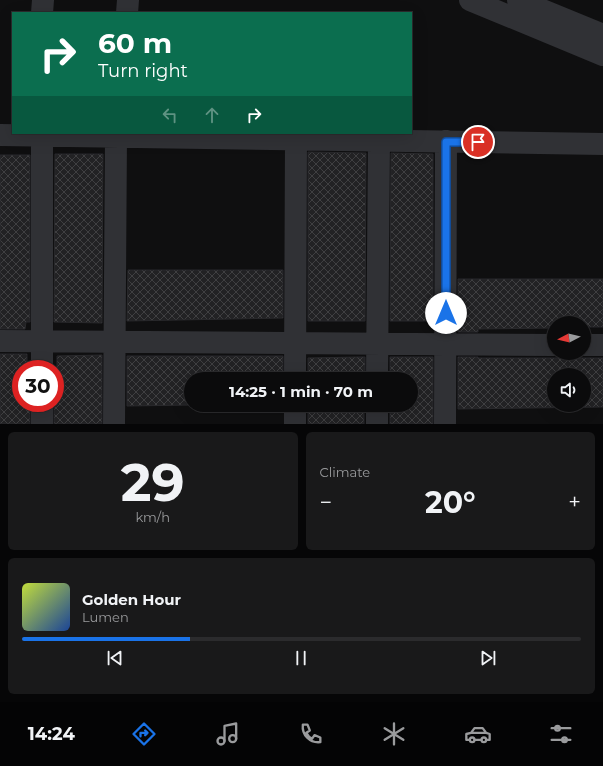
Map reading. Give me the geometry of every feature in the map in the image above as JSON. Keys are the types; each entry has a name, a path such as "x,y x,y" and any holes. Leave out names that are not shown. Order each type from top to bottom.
{"street":[{"path":"42,0 42,12"},
{"path":"128,0 128,12"},
{"path":"470,0 603,55"},
{"path":"518,0 603,35"},
{"path":"42,134 42,360"},
{"path":"0,135 122,135 603,144"},
{"path":"114,424 114,342 122,135"},
{"path":"295,372 296,139"},
{"path":"377,372 379,140"},
{"path":"445,424 446,142"},
{"path":"0,341 547,345"},
{"path":"591,345 603,346"},
{"path":"42,412 42,424"},
{"path":"295,412 295,424"},
{"path":"377,412 377,424"}],"building":[{"path":"308,152 366,153 365,321 308,321"},
{"path":"391,153 433,154 433,321 390,321"},
{"path":"55,154 103,154 102,323 54,322"},
{"path":"0,155 30,155 30,322 26,322 25,329 0,329"},
{"path":"128,270 283,270 283,318 127,321"},
{"path":"458,279 603,279 603,327 591,327 591,316 547,316 547,328 478,329 478,332 458,332"},
{"path":"0,354 27,354 27,360 12,360 12,412 30,412 30,424 0,424"},
{"path":"102,355 102,424 54,424 54,412 64,412 64,360 57,360 57,356"},
{"path":"127,356 283,356 283,372 184,372 184,405 127,406"},
{"path":"365,357 365,372 308,372 308,358"},
{"path":"390,357 433,357 433,424 390,424 390,412 418,412 418,372 390,372"},
{"path":"458,357 547,358 547,360 591,360 591,358 603,358 603,407 591,407 591,368 547,368 547,408 458,409"},
{"path":"308,412 364,412 364,424 308,424"}],"route":[{"path":"446,313 446,142 478,142"}]}
